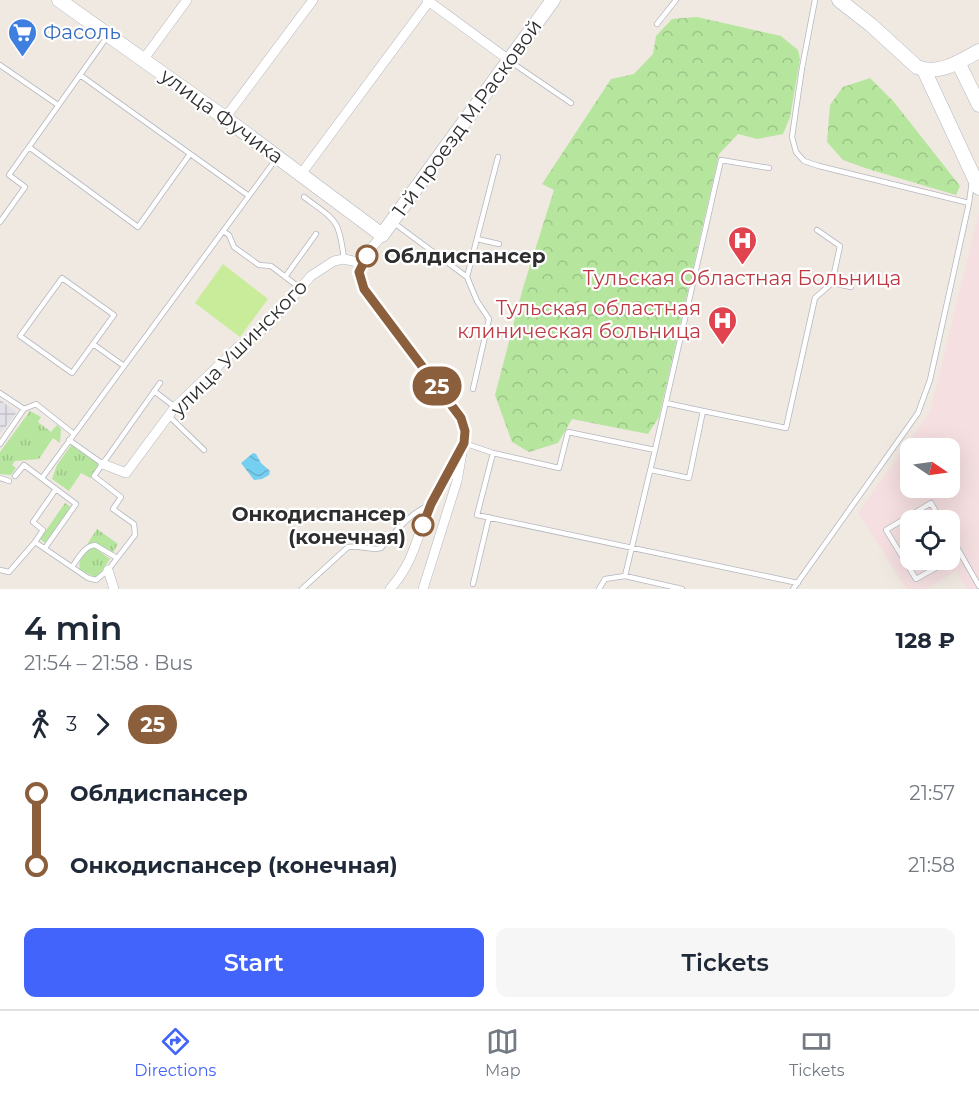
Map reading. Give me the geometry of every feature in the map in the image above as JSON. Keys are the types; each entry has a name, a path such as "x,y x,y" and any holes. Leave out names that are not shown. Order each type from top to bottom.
{"street":[{"path":"143,60 187,0"},
{"path":"225,118 314,0"},
{"path":"302,174 428,0 509,60"},
{"name":"1-й проезд М.Расковой","path":"382,236 553,0"},
{"path":"839,0 871,25 917,67 924,70 937,71 979,51"},
{"name":"улица Фучика","path":"64,1 302,174 382,236"},
{"path":"958,62 979,105"},
{"path":"924,70 979,188"},
{"path":"382,236 362,263 359,277 364,289 461,418 465,431 457,481 423,589"},
{"path":"344,259 362,263"},
{"name":"улица Ушинского","path":"103,464 126,473 175,407 238,347 266,327 311,276 334,261 344,259"},
{"path":"390,589 410,562 431,504 464,443"},
{"path":"108,570 114,589"}],"lane":[{"path":"657,24 676,0"},
{"path":"815,0 792,137 796,152 804,161 819,166 969,203"},
{"path":"0,222 25,187 9,175 108,35"},
{"path":"509,60 571,103"},
{"path":"0,65 58,105"},
{"path":"80,75 249,196"},
{"path":"29,147 138,227 190,154"},
{"path":"467,277 498,156"},
{"path":"42,478 278,157"},
{"path":"625,576 721,159 769,168"},
{"path":"794,589 918,413 930,380 969,203 973,173"},
{"path":"304,196 335,221 341,236 344,259"},
{"path":"392,222 467,277 477,301 489,319 473,389"},
{"path":"666,404 786,428 815,298 832,283 840,246 817,230"},
{"path":"223,231 229,235 234,247 259,265 271,267 300,288"},
{"path":"285,277 316,234"},
{"path":"477,239 499,244"},
{"path":"62,278 114,315 93,344 72,373 20,336 62,278"},
{"path":"832,283 851,287"},
{"path":"93,344 124,366"},
{"path":"96,580 108,570 135,535 134,524 113,509 121,497 94,476 160,383"},
{"path":"154,391 175,407"},
{"path":"0,393 24,409"},
{"path":"0,444 24,409 36,404 74,434"},
{"path":"651,470 688,478 703,411"},
{"path":"169,416 204,450"},
{"path":"464,443 493,453 559,468 568,432 655,450"},
{"path":"69,440 103,464"},
{"path":"493,453 477,515 798,583"},
{"path":"15,476 24,465 76,504 45,548"},
{"path":"0,478 9,481"},
{"path":"0,570 9,572 35,542 43,530 33,522 56,489"},
{"path":"919,510 931,503 935,510"},
{"path":"302,589 348,547 358,545 377,550 381,548 405,520 431,504"},
{"path":"473,584 489,517"},
{"path":"900,522 886,530 900,553"},
{"path":"35,542 88,578 96,580"},
{"path":"72,567 85,549 91,545 117,558"},
{"path":"961,554 979,586"},
{"path":"910,570 916,579 932,570"},
{"path":"598,589 605,579 625,576 682,589"},
{"path":"96,580 96,588"}],"shaded area":[{"path":"979,212 979,589 967,589 956,571 927,589 907,589 858,513 900,454 900,498 960,498 960,438 911,438 930,412"},
{"path":"0,400 17,412 0,434"}],"green space":[{"path":"697,17 781,36 798,50 800,59 790,117 783,134 757,139 738,134 719,154 659,417 648,434 572,419 558,443 529,452 512,442 495,395 523,288 554,190 542,184 611,79 634,74 653,54 656,36 672,19"},
{"path":"870,78 894,102 960,186 956,195 843,160 827,142 830,105 843,87"},
{"path":"223,264 268,299 240,337 195,303"},
{"path":"30,411 41,417 38,422 51,432 57,425 61,429 60,443 53,438 39,459 15,461 12,465 16,468 11,475 0,474 0,452"},
{"path":"72,444 100,464 90,478 81,473 69,491 52,479 57,465"},
{"path":"65,503 71,507 45,543 40,539"},
{"path":"97,529 118,544 112,554 93,542 86,546"},
{"path":"91,547 110,559 95,577 80,570 79,567 82,557"}],"water":[{"path":"253,453 270,471 269,475 262,479 254,480 241,463"}],"bus line":[{"name":"25","path":"367,256 359,272 364,289 461,418 465,431 464,443 431,504 423,525"}],"place":[{"name":"Фасоль","path":"22,58"},
{"name":"Облдиспансер","path":"367,256"},
{"name":"Тульская Областная Больница","path":"742,266"},
{"name":"Тульская областная клиническая больница","path":"722,346"},
{"name":"Онкодиспансер (конечная)","path":"423,525"}]}
